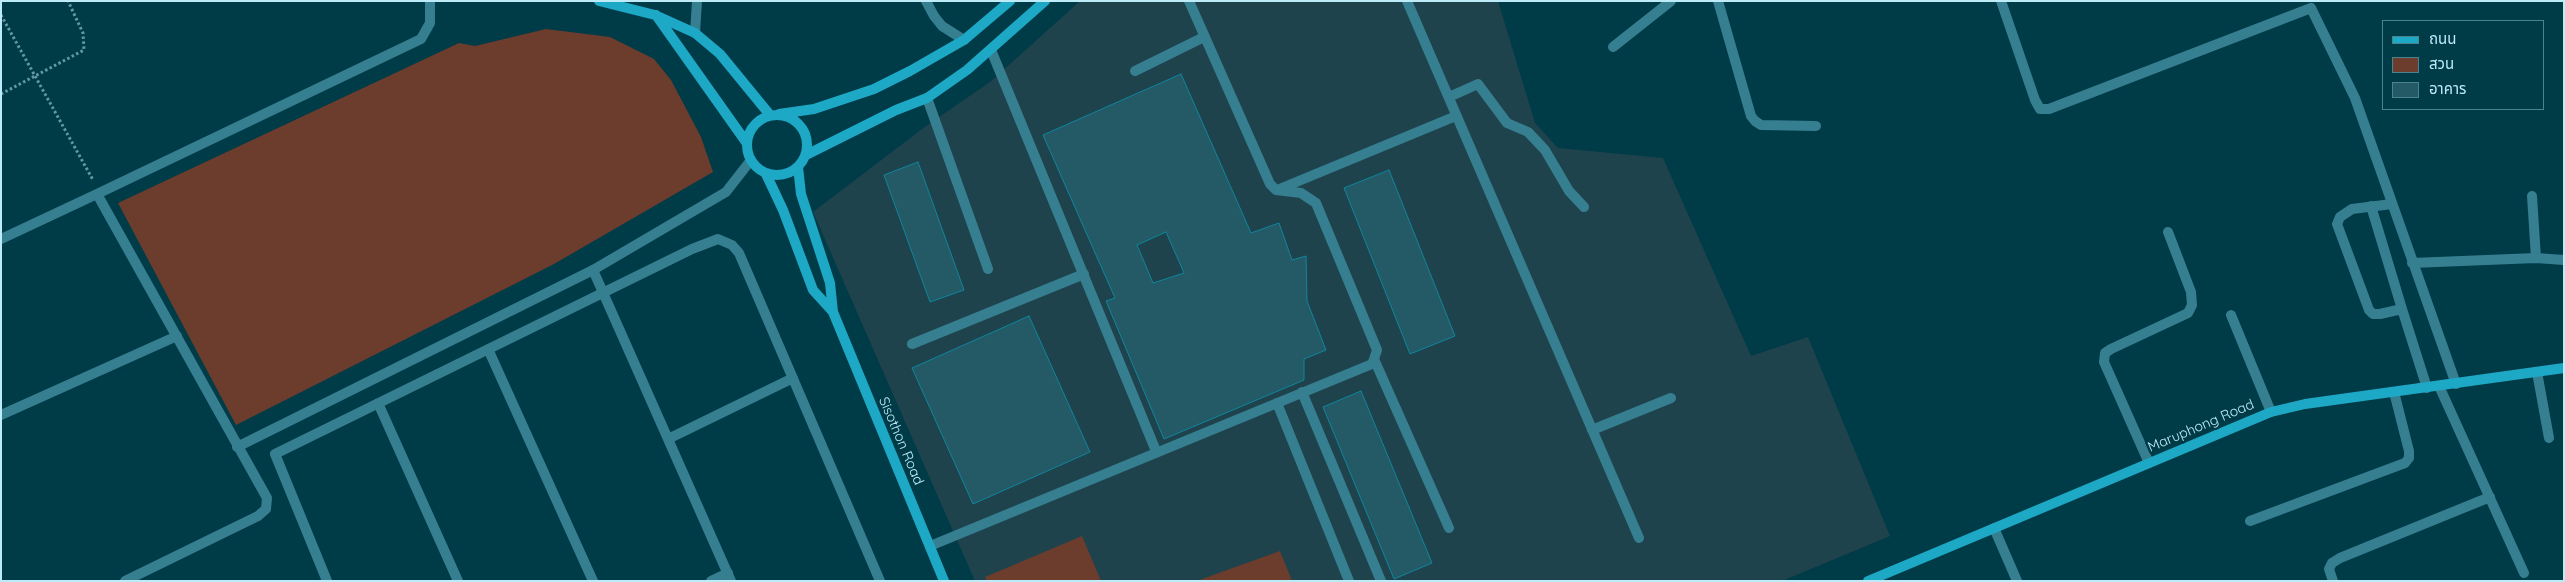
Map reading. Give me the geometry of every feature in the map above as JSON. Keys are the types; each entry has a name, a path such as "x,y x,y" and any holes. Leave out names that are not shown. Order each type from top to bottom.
{"main road":[{"path":"599,1 655,14 695,33 720,54 775,115 790,117 799,123 806,133 808,144 806,155 798,167 789,173 778,176 766,174 751,160 746,142 655,14"},
{"path":"746,142 754,125 775,115 814,109 861,95 910,71 964,40 1010,1"},
{"path":"806,155 896,110 927,98 991,50 1045,1"},
{"name":"Sisothon Road","path":"798,167 801,194 830,283 833,312 944,581"},
{"name":"Sisothon Road","path":"766,174 783,210 813,290 833,312"},
{"name":"Maruphong Road","path":"1868,581 2271,412 2394,392 2564,368"}],"street":[{"path":"1,239 421,39 430,23 430,1"},
{"path":"695,33 697,1"},
{"path":"926,1 942,26 964,40"},
{"path":"930,546 1156,451 1372,364 1377,350 1316,203 1301,193 1276,190 1270,184 1189,1"},
{"path":"1407,1 1639,538"},
{"path":"1613,47 1671,1"},
{"path":"1718,1 1751,116 1761,125 1816,126"},
{"path":"2001,1 2035,100 2040,109 2049,109 2310,5 2355,98 2456,384"},
{"path":"1135,70 1204,37"},
{"path":"991,50 1156,451"},
{"path":"1449,97 1478,84 1506,123 1528,132 1545,150 1569,191 1584,208"},
{"path":"927,98 988,269"},
{"path":"1276,190 1456,116"},
{"path":"237,447 593,270 726,192 751,160"},
{"path":"98,193 237,447 267,498 266,509 258,516 125,581"},
{"path":"2532,196 2536,258"},
{"path":"2392,204 2371,206 2346,212 2340,217 2338,224 2369,310 2373,314 2380,314 2402,309"},
{"path":"2371,206 2427,388"},
{"path":"2149,462 2104,362 2105,353 2111,349 2188,313 2192,305 2191,292 2168,232"},
{"path":"326,581 275,454 692,249 718,239 725,240 739,253 880,581"},
{"path":"2412,262 2536,258 2564,260"},
{"path":"593,270 729,577 711,581"},
{"path":"912,344 1084,274"},
{"path":"2231,315 2271,412"},
{"path":"1,415 176,336"},
{"path":"488,349 593,581"},
{"path":"1374,359 1449,528"},
{"path":"2537,372 2549,438"},
{"path":"668,439 793,378"},
{"path":"2439,386 2524,573"},
{"path":"1302,392 1381,581"},
{"path":"2250,521 2405,464 2409,458 2409,451 2394,392"},
{"path":"1592,430 1671,398"},
{"path":"378,403 458,581"},
{"path":"1277,403 1350,581"},
{"path":"2333,581 2329,569 2332,563 2340,558 2490,497"},
{"path":"1994,528 2017,581"}],"path":[{"path":"1,94 36,78 84,50 83,33 68,1"},
{"path":"1,14 98,193"}],"shaded area":[{"path":"1080,1 1498,1 1535,123 1558,148 1663,158 1751,356 1808,337 1890,536 1782,581 975,581 813,212 926,126 990,82"}],"green space":[{"path":"546,29 610,37 654,59 671,80 701,137 713,172 554,264 236,425 118,203 459,43 475,46"},
{"path":"1082,536 1101,581 987,581 985,577"},
{"path":"1280,551 1292,581 1198,581 1205,578"}],"building":[{"path":"1181,74 1251,233 1279,223 1292,260 1306,256 1307,301 1326,350 1304,359 1304,380 1164,439 1106,301 1115,298 1043,135","holes":["1166,232 1184,273 1153,283 1137,245"]},
{"path":"918,162 964,290 930,302 884,175"},
{"path":"1389,170 1455,336 1410,354 1344,188"},
{"path":"1029,316 1090,452 973,504 912,368"},
{"path":"1361,391 1432,563 1394,579 1323,407"}]}
